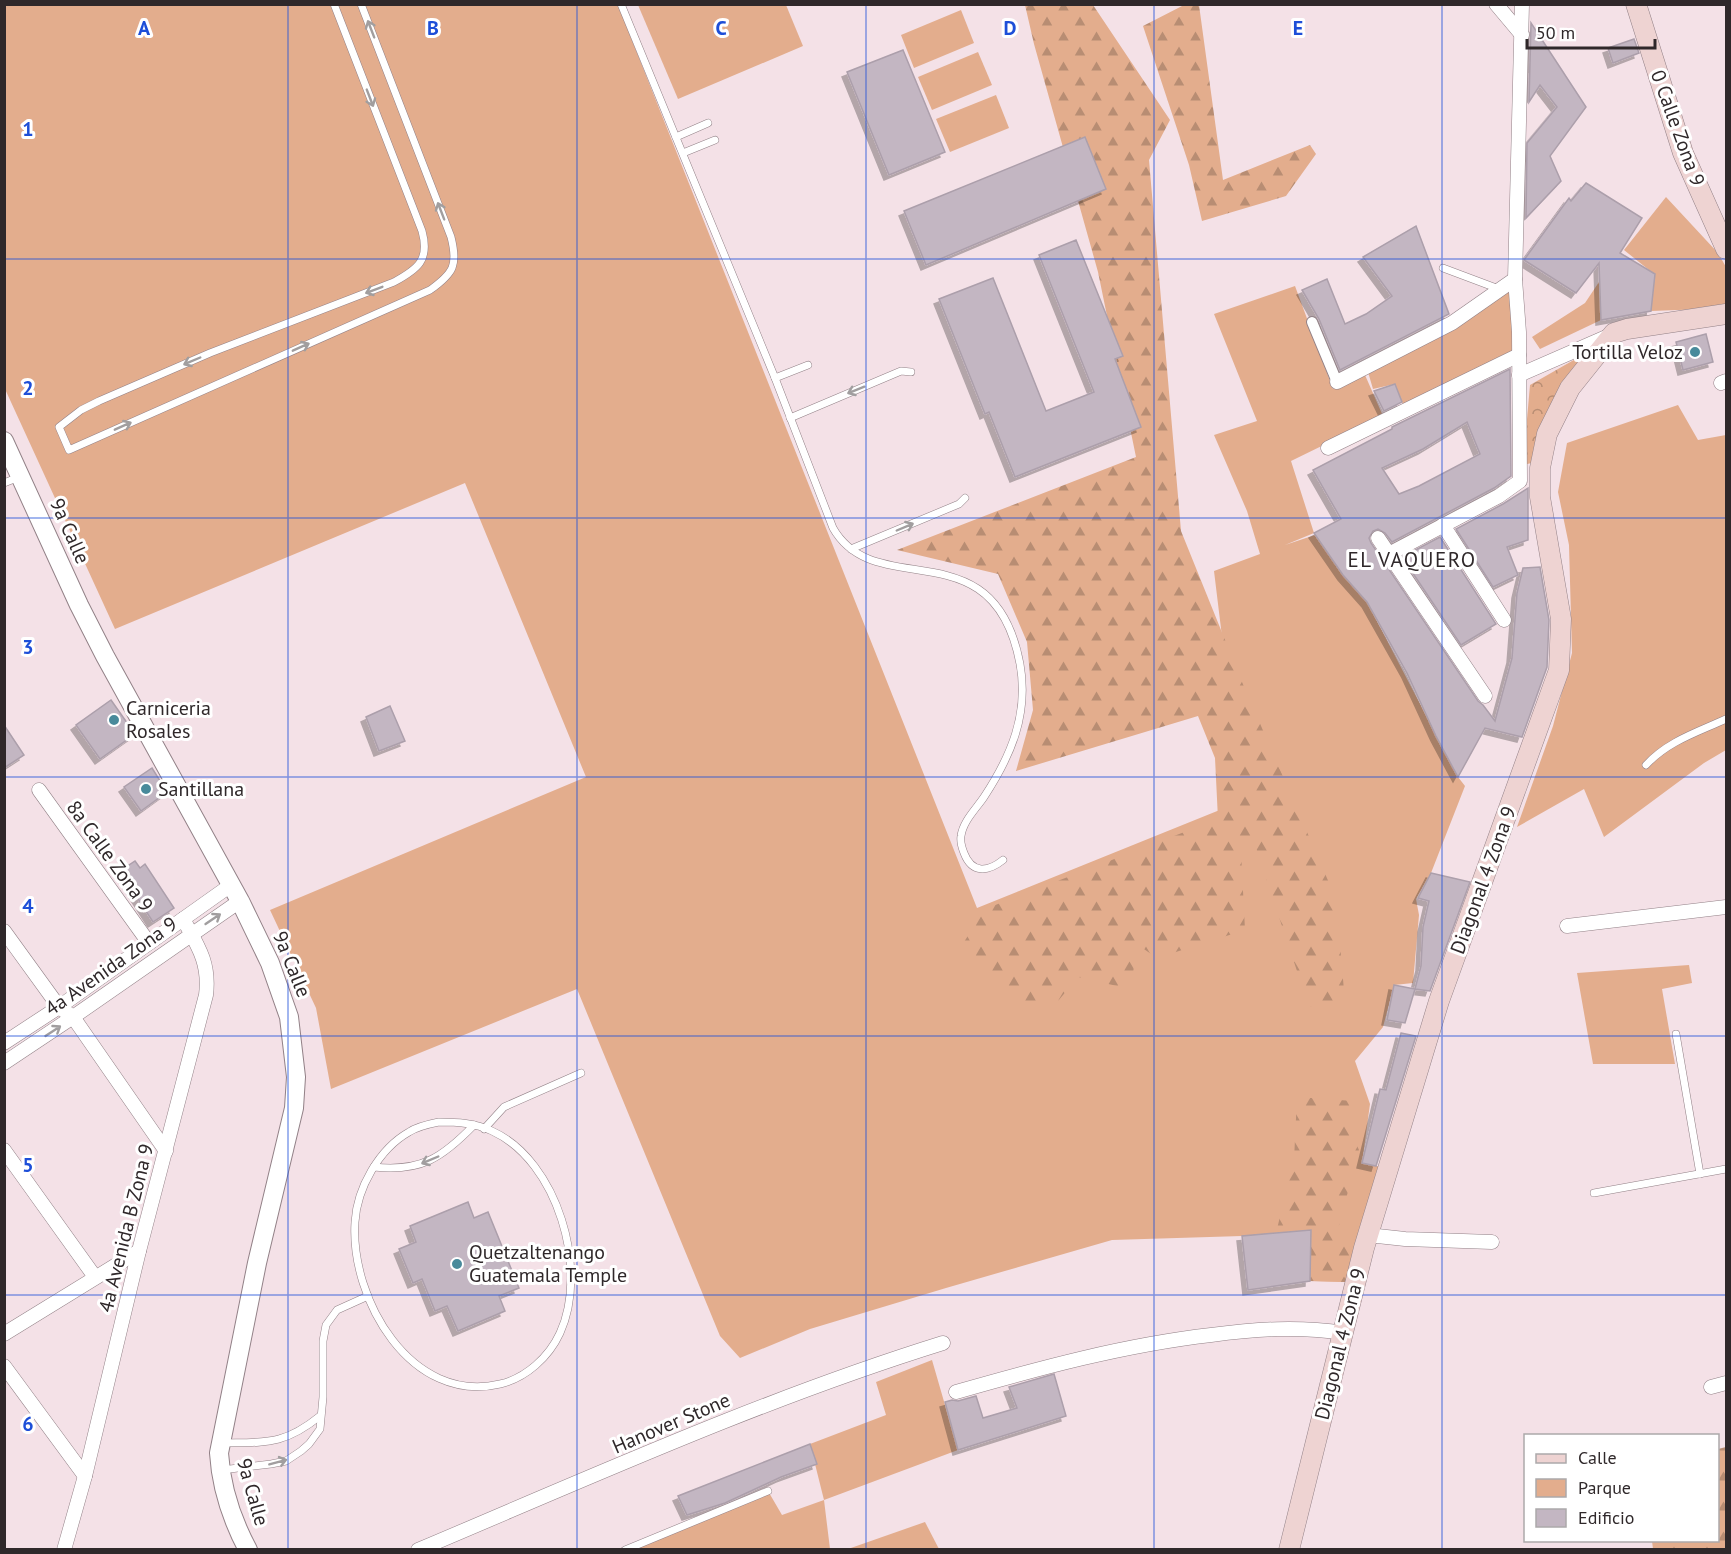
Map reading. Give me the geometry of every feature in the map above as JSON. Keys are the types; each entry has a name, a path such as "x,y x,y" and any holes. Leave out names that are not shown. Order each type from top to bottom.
{"main road":[{"name":"0 Calle Zona 9","path":"1636,4 1683,153 1726,249"},
{"path":"1614,333 1726,314"},
{"name":"Diagonal 4 Zona 9","path":"1288,1550 1368,1235 1439,1001 1558,670 1561,619 1540,497 1540,468 1547,434 1570,388 1614,333"}],"street":[{"path":"1496,4 1522,35"},
{"path":"1389,555 1499,496 1520,481 1520,375 1515,279 1522,4"},
{"path":"1312,322 1336,382 1452,323 1515,279"},
{"path":"1520,375 1614,333"},
{"path":"1328,448 1519,355"},
{"name":"9a Calle","path":"5,445 13,480 105,656 236,893 281,990 289,1017 296,1077 294,1108 256,1263 240,1354 220,1443 220,1470 234,1519 248,1550"},
{"path":"1443,525 1504,620"},
{"path":"1378,538 1485,696"},
{"name":"8a Calle Zona 9","path":"39,790 149,944"},
{"name":"4a Avenida Zona 9","path":"4,1043 183,919 236,893"},
{"name":"4a Avenida Zona 9","path":"4,1063 191,934 236,893"},
{"path":"1567,926 1726,908"},
{"name":"4a Avenida B Zona 9","path":"64,1550 85,1476 139,1251 206,995 208,980 206,966 183,919"},
{"path":"4,930 59,1007 73,1017 166,1151"},
{"path":"4,1150 96,1277"},
{"path":"1368,1235 1405,1239 1492,1242"},
{"path":"4,1334 139,1251"},
{"path":"956,1392 1077,1359 1186,1338 1268,1328 1301,1328 1344,1333"},
{"name":"Hanover Stone","path":"418,1550 740,1415 836,1378 943,1343"},
{"path":"4,1366 85,1476"},
{"path":"1711,1387 1726,1383"}],"lane":[{"path":"334,4 422,231 426,250 423,259 416,268 394,282 210,353 99,400 59,427 69,450 430,290 441,282 454,267 455,258 451,237 361,4"},
{"path":"621,4 775,378 833,528 841,541 866,558 942,573 978,588 994,602 1005,619 1015,642 1022,688 1016,737 997,778 967,821 961,835 964,855 974,868 990,869 1003,860"},
{"path":"676,137 708,123"},
{"path":"682,153 715,140"},
{"path":"1443,268 1500,289"},
{"path":"775,378 808,365"},
{"path":"790,418 901,371 911,372"},
{"path":"851,549 959,504 965,498"},
{"path":"1646,765 1657,753 1676,741 1726,719"},
{"path":"1676,1034 1700,1174"},
{"path":"484,1128 504,1107 581,1073"},
{"path":"439,1122 484,1128 514,1146 533,1164 546,1185 568,1243 572,1266 571,1294 566,1320 555,1343 539,1362 524,1374 508,1382 470,1387 448,1383 426,1373 393,1342 368,1296 358,1262 355,1221 358,1200 374,1167 397,1141 417,1128 439,1122"},
{"path":"374,1167 396,1169 426,1162 454,1145 474,1125"},
{"path":"1594,1193 1726,1169"},
{"path":"220,1470 272,1464 294,1457 315,1437 320,1430 323,1397 323,1341 326,1325 337,1310 368,1296"},
{"path":"220,1443 264,1442 282,1438 298,1432 320,1416"},
{"path":"625,1550 768,1491"}],"green space":[{"path":"5,5 618,5 977,908 1242,801 1214,571 1260,554 1247,511 1214,435 1257,421 1214,314 1295,286 1333,389 1365,375 1383,416 1291,461 1314,533 1285,545 1315,535 1367,602 1458,777 1465,786 1431,873 1416,899 1419,915 1413,983 1394,985 1383,1027 1355,1061 1370,1104 1362,1163 1382,1167 1347,1282 1310,1281 1311,1231 1242,1236 1112,1240 810,1329 740,1358 720,1336 577,989 331,1089 316,1008 270,910 586,777 465,483 115,629 5,389"},
{"path":"638,5 786,5 803,46 678,99"},
{"path":"1025,5 1093,5 1170,120 1149,160 1181,531 1242,682 1336,899 1345,1002 1309,1007 1255,845 1241,852 1245,930 1157,958 1138,945 1130,989 1078,977 1058,1001 1020,1008 964,942 985,909 1218,819 1215,758 1198,716 1016,771 1033,710 1027,642 998,574 897,550 1136,457 1098,272"},
{"path":"1184,5 1199,5 1223,180 1310,145 1316,154 1286,196 1202,221 1189,165 1143,26"},
{"path":"961,10 974,43 914,68 901,35"},
{"path":"978,52 992,85 932,110 918,77"},
{"path":"996,95 1009,128 950,152 936,119"},
{"path":"1666,197 1718,253 1726,267 1726,304 1705,309 1651,311 1654,274 1624,250"},
{"path":"1599,282 1601,320 1540,349 1532,337 1585,303"},
{"path":"1510,287 1514,352 1404,407 1395,384 1373,389 1368,372"},
{"path":"1579,357 1580,366 1536,462 1523,465 1530,385"},
{"path":"1678,405 1698,440 1726,435 1726,750 1704,763 1604,837 1584,789 1517,827 1553,726 1572,653 1569,545 1558,492 1567,443"},
{"path":"1689,965 1692,983 1662,989 1675,1064 1593,1064 1577,973"},
{"path":"1297,1097 1353,1101 1348,1126 1359,1150 1338,1229 1355,1236 1347,1282 1310,1281 1310,1231 1276,1233 1294,1160"},
{"path":"932,1360 958,1450 824,1500 810,1444 886,1415 876,1382"},
{"path":"1726,1447 1726,1549 1653,1549 1652,1542 1719,1542 1719,1449"},
{"path":"768,1491 782,1515 824,1500 830,1549 625,1550"},
{"path":"925,1522 939,1549 848,1549"}],"building":[{"path":"1531,23 1586,107 1550,156 1561,181 1526,218 1527,143 1557,107 1540,85 1529,102"},
{"path":"1634,39 1639,53 1613,63 1608,48"},
{"path":"903,50 945,152 889,175 847,72"},
{"path":"1085,137 1106,189 926,265 904,211"},
{"path":"1586,183 1642,218 1620,253 1655,274 1651,311 1601,320 1599,263 1576,293 1524,260 1569,198 1571,201"},
{"path":"1416,226 1449,314 1340,370 1319,319 1302,290 1327,279 1345,324 1366,314 1392,296 1363,257"},
{"path":"1076,240 1123,356 1115,359 1141,427 1015,477 989,412 985,414 939,299 993,278 1046,411 1094,392 1039,255"},
{"name":"Tortilla Veloz","path":"1706,334 1713,362 1683,370 1676,342"},
{"path":"1510,369 1511,476 1494,488 1392,542 1385,533 1378,529 1373,531 1369,538 1478,701 1495,721 1512,658 1517,593 1523,568 1540,567 1549,620 1547,667 1522,737 1485,728 1458,777 1407,673 1367,602 1343,575 1314,533 1341,519 1313,470 1392,427","holes":["1467,422 1480,454 1399,494 1382,468 1423,449"]},
{"path":"1395,384 1402,402 1384,411 1374,391"},
{"path":"1528,488 1528,540 1507,547 1518,575 1493,587 1456,529"},
{"path":"1440,537 1496,624 1461,645 1402,557"},
{"path":"111,700 135,734 100,759 76,725"},
{"path":"390,706 405,741 379,751 366,717"},
{"path":"4,725 24,755 4,768"},
{"name":"Santillana","path":"152,768 167,792 141,811 124,787"},
{"path":"135,861 140,868 145,864 174,908 153,922 120,871"},
{"path":"1431,873 1470,882 1430,991 1415,989 1421,966 1423,927 1429,901 1418,898"},
{"path":"1394,985 1415,989 1405,1023 1387,1020"},
{"path":"1401,1033 1416,1036 1376,1166 1362,1163 1380,1089 1386,1090"},
{"name":"Quetzaltenango Guatemala Temple","path":"468,1202 474,1218 488,1212 519,1288 499,1296 505,1311 458,1331 447,1306 435,1311 422,1279 413,1283 399,1249 416,1242 410,1226"},
{"path":"1311,1230 1310,1281 1248,1290 1242,1236"},
{"path":"1054,1374 1066,1416 958,1450 945,1402 976,1396 983,1418 1017,1408 1009,1387"},
{"path":"810,1444 817,1464 781,1477 725,1503 687,1515 678,1496"}],"place":[{"name":"Tortilla Veloz","path":"1695,352"},
{"name":"Carniceria Rosales","path":"114,720"},
{"name":"Santillana","path":"146,789"},
{"name":"Quetzaltenango Guatemala Temple","path":"457,1264"}],"district":[{"name":"EL VAQUERO","path":"1412,560"}]}
